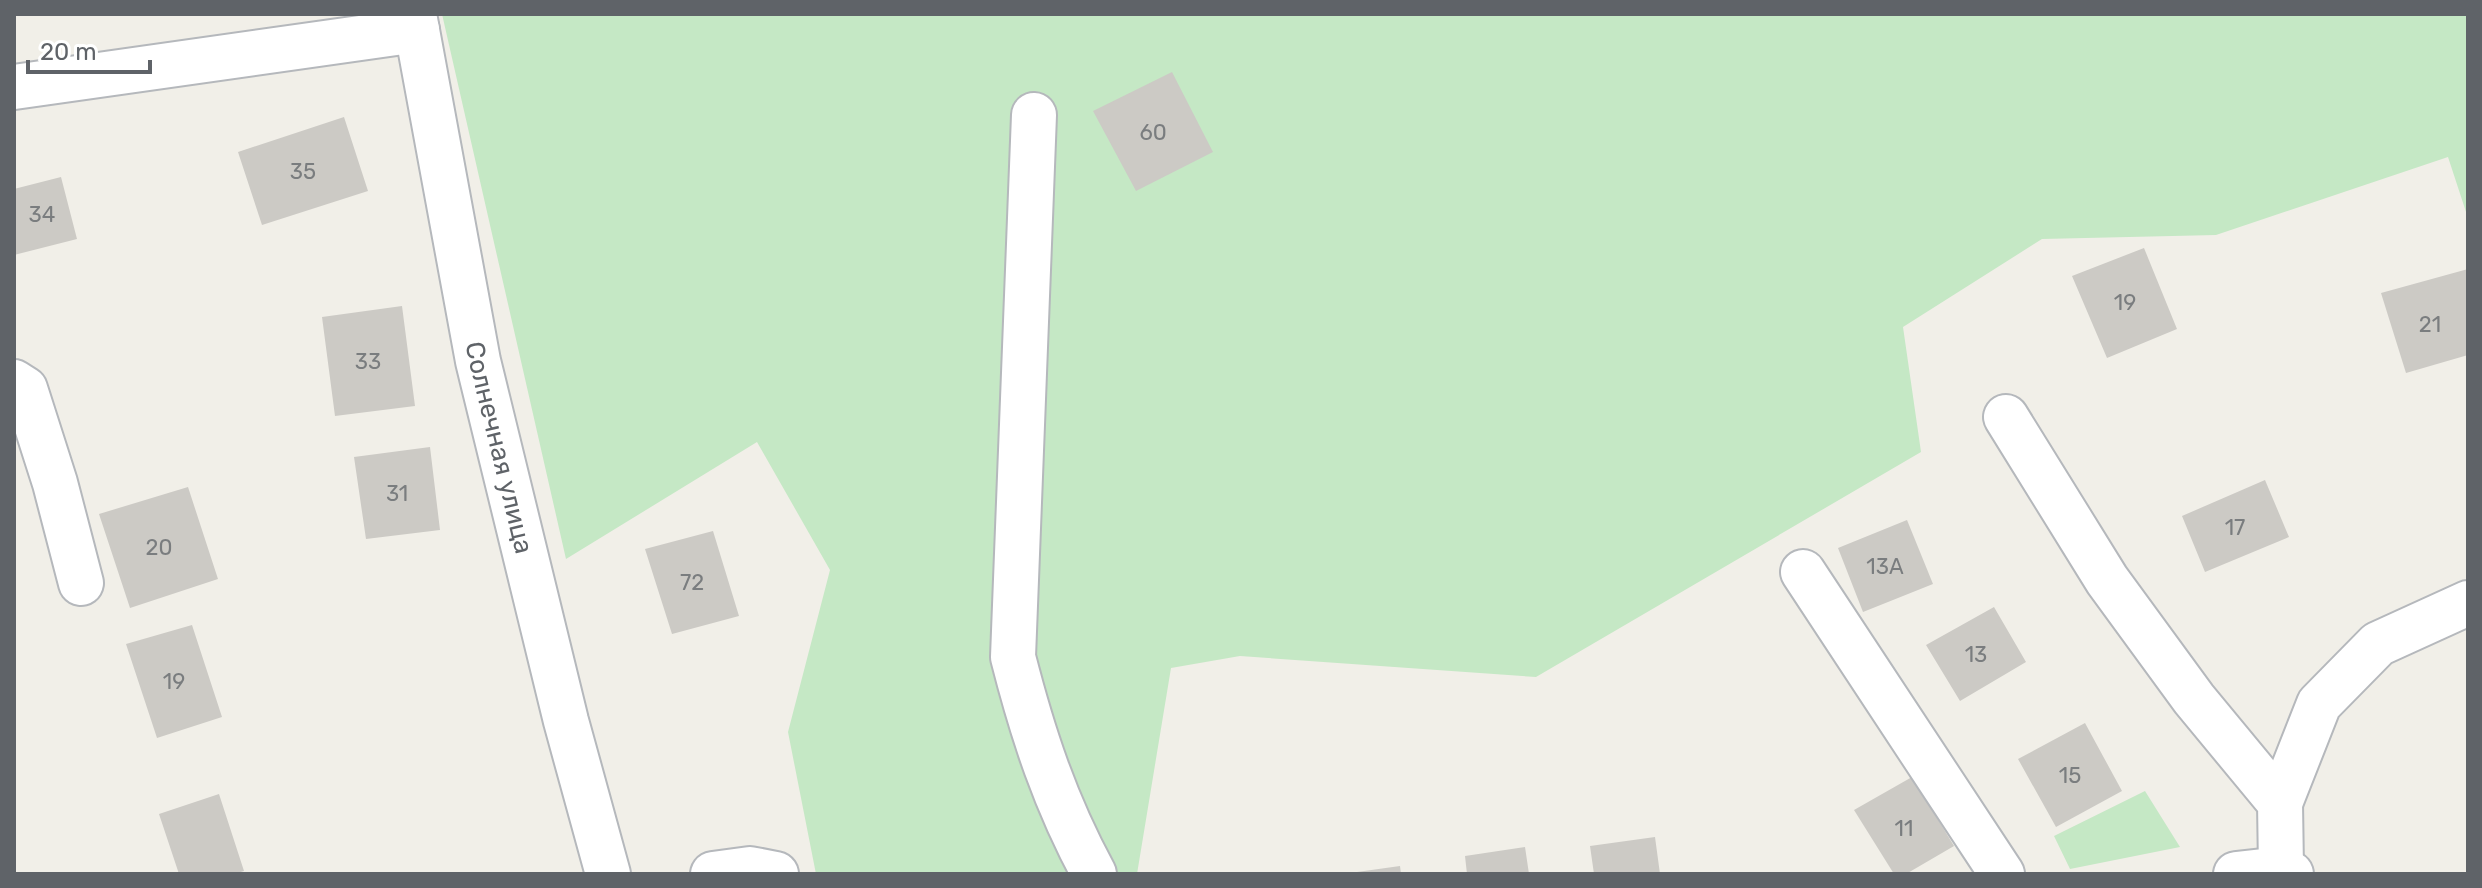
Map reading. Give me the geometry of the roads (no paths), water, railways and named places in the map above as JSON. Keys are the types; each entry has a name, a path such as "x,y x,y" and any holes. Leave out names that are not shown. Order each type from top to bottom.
{"street":[{"path":"14,87 415,22"},
{"name":"Солнечная улица","path":"415,22 478,361 566,721 608,874"},
{"path":"1034,115 1013,657 1032,732 1071,831 1094,874"},
{"path":"14,382 25,389 55,483 81,583"},
{"path":"2006,417 2107,580 2194,699 2280,803"},
{"path":"1803,572 2002,874"},
{"path":"2236,874 2286,872 2280,803 2319,704 2378,644 2467,601"},
{"path":"713,874 750,869 776,874"}]}
